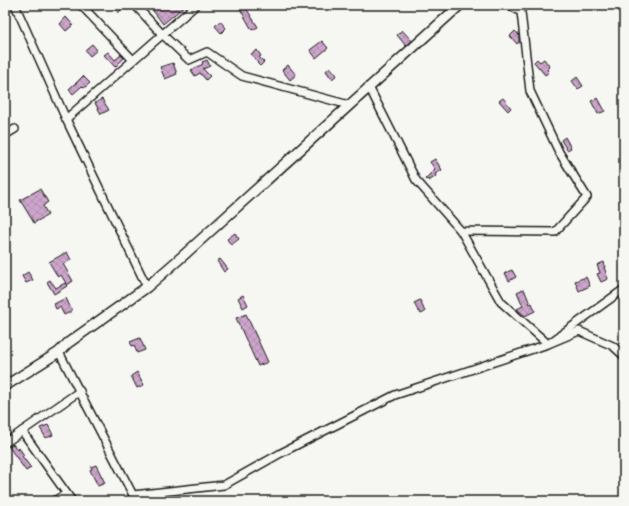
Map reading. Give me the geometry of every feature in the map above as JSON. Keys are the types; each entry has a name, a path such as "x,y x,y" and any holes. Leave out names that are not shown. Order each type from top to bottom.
{"main road":[{"path":"5,386 59,352 147,287 460,5"}],"street":[{"path":"15,5 66,119 147,287"},
{"path":"81,5 133,60"},
{"path":"135,5 189,60 207,52 242,76 349,105"},
{"path":"66,119 196,5"},
{"path":"461,231 555,232 587,198 559,152 530,91 521,12 509,5"},
{"path":"369,87 416,180 461,231 500,302 548,344"},
{"path":"5,135 15,129"},
{"path":"548,344 624,289"},
{"path":"59,352 133,495 224,485 281,453 395,394 548,344 579,332 613,346 624,356"},
{"path":"5,443 80,391"},
{"path":"22,431 72,501"},
{"path":"156,493 161,501"},
{"path":"54,501 66,494"}],"building":[{"path":"110,5 118,5 122,9 118,13"},
{"path":"155,5 186,5 163,24 151,8"},
{"path":"238,5 244,5 258,27 252,30"},
{"path":"66,17 73,25 66,31 60,24"},
{"path":"220,21 226,28 221,33 215,26"},
{"path":"402,30 412,41 406,46 397,35"},
{"path":"515,31 519,35 519,42 517,44 510,36"},
{"path":"322,41 328,48 316,58 310,50"},
{"path":"92,44 97,50 90,56 85,50"},
{"path":"257,50 261,56 259,57 264,62 260,66 251,54"},
{"path":"108,52 115,60 121,55 124,58 115,67 104,55"},
{"path":"537,59 540,62 544,59 550,67 547,70 549,72 545,75 534,62"},
{"path":"207,60 210,66 203,69 210,76 206,80 200,73 195,76 191,70 203,64 202,62"},
{"path":"173,63 177,74 165,79 160,67"},
{"path":"288,65 296,75 290,80 282,70"},
{"path":"330,67 337,75 332,79 326,71"},
{"path":"83,76 90,83 84,88 82,86 73,94 69,89"},
{"path":"577,77 583,86 578,89 572,81"},
{"path":"503,98 511,108 508,111 499,101"},
{"path":"598,98 605,111 598,114 591,101"},
{"path":"102,99 109,110 101,114 95,103"},
{"path":"565,137 571,148 567,150 561,140"},
{"path":"435,159 442,170 435,174 436,176 429,181 428,179 426,180 425,179 435,169 430,162"},
{"path":"40,189 48,202 43,206 48,215 34,223 20,200"},
{"path":"235,233 239,239 231,245 227,239"},
{"path":"67,252 71,260 63,264 73,281 67,285 61,275 58,277 49,262"},
{"path":"220,259 228,269 224,272 217,261"},
{"path":"604,262 608,279 601,282 597,274 600,273 597,265"},
{"path":"512,270 516,277 509,281 505,273"},
{"path":"28,272 33,280 26,283 22,276"},
{"path":"586,277 590,286 579,291 575,281"},
{"path":"50,280 56,288 65,283 67,286 54,294 47,282"},
{"path":"524,289 530,304 532,303 535,311 525,316 517,309 523,306 517,292"},
{"path":"243,295 248,305 243,308 238,298"},
{"path":"66,298 72,311 64,315 60,307 56,309 54,304"},
{"path":"420,300 425,312 421,314 414,303"},
{"path":"246,314 268,362 258,366 236,318"},
{"path":"140,338 145,350 137,353 134,345 132,346 130,342"},
{"path":"137,372 144,385 137,388 131,376"},
{"path":"48,425 53,435 46,438 40,428"},
{"path":"13,444 17,450 19,448 24,455 22,456 31,468 26,471 9,447"},
{"path":"96,465 105,483 98,486 90,470 92,469 91,467"}]}
